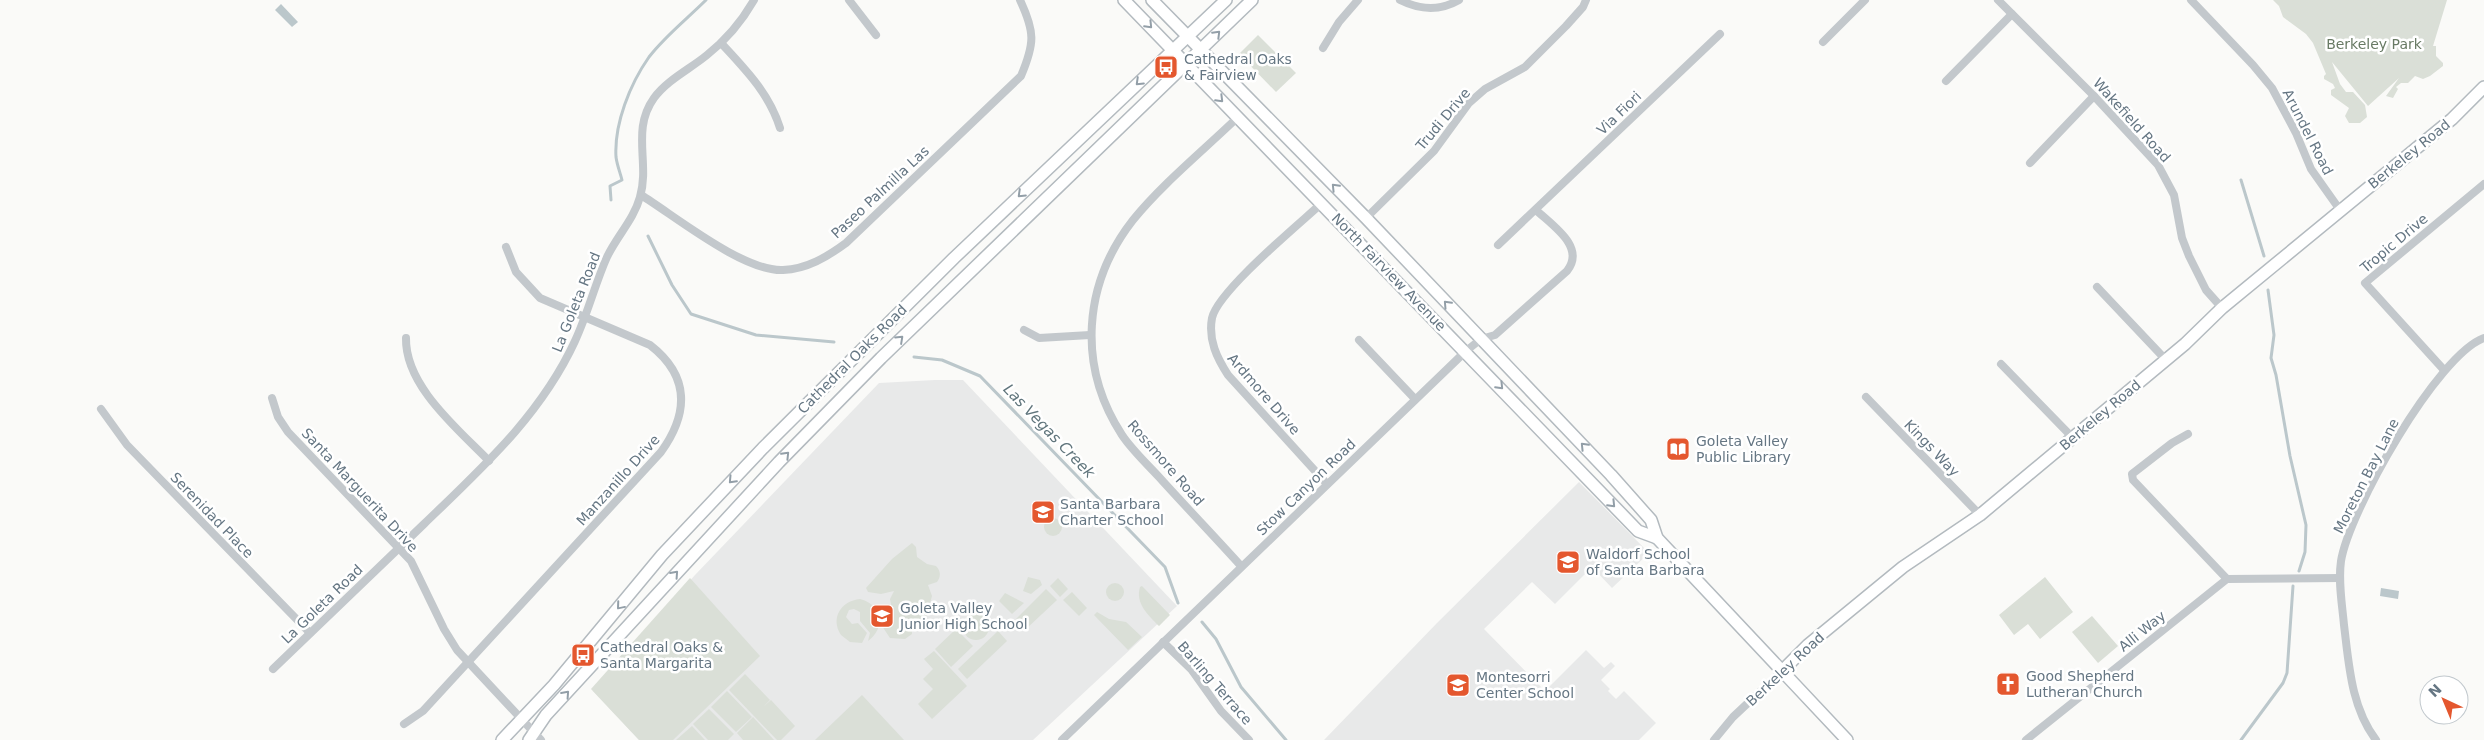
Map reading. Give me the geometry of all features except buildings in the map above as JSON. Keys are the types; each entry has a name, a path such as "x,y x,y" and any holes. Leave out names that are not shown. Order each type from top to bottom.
{"main road":[{"name":"North Fairview Avenue","path":"1124,0 1466,351 1638,531 1657,538"},
{"name":"North Fairview Avenue","path":"1152,0 1366,218 1646,513 1651,520 1657,538 1847,740"},
{"name":"Cathedral Oaks Road","path":"502,740 554,685 662,555 763,448 954,258 1226,0"},
{"name":"Cathedral Oaks Road","path":"535,737 546,715 779,462 895,344 1252,0"},
{"name":"Berkeley Road","path":"1781,672 1814,640 1903,567 1980,516 2166,360 2222,308 2452,118 2484,87"}],"street":[{"name":"La Goleta Road","path":"273,669 489,461 514,435 549,388 564,364 586,317 607,256 636,209 641,194 640,138 644,118 654,98 668,84 721,43 754,0"},
{"path":"849,0 865,18 876,35"},
{"name":"Paseo Palmilla Las","path":"641,194 720,247 753,263 782,270 814,264 846,243 1021,76 1031,51 1032,34 1020,0"},
{"path":"1323,48 1339,22 1358,0"},
{"path":"1400,0 1428,9 1446,7 1460,0"},
{"name":"Trudi Drive","path":"1366,218 1434,151 1469,103 1485,89 1525,67 1566,26 1583,7 1586,0"},
{"path":"1823,42 1865,0"},
{"name":"Wakefield Road","path":"1998,0 2148,152 2162,172 2174,195 2182,238 2189,256 2206,290 2222,308"},
{"name":"Arundel Road","path":"2191,0 2254,65 2272,88 2296,133 2311,170 2340,210"},
{"path":"1946,81 2012,14"},
{"name":"Via Fiori","path":"1498,245 1720,34"},
{"path":"721,43 761,89 774,110 780,128"},
{"path":"2030,162 2094,96"},
{"name":"Rossmore Road","path":"1238,117 1150,201 1122,236 1102,274 1095,294 1090,335 1097,380 1122,435 1241,566"},
{"name":"Tropic Drive","path":"2444,370 2365,283 2484,184"},
{"name":"Ardmore Drive","path":"1322,203 1228,290 1213,317 1211,331 1218,360 1228,375 1327,484"},
{"name":"Stow Canyon Road","path":"1062,740 1466,351 1481,340 1495,335 1568,270 1574,260 1573,248 1536,210"},
{"name":"Manzanillo Drive","path":"404,724 423,711 661,452 674,434 680,419 681,388 674,370 665,357 650,345 540,298 516,272 506,246"},
{"path":"2097,287 2166,360"},
{"path":"1024,330 1039,338 1090,335"},
{"path":"406,338 406,353 412,371 426,392 446,418 489,461"},
{"name":"Moreton Bay Lane","path":"2376,740 2366,725 2355,698 2351,677 2340,578 2349,532 2412,414 2444,370 2461,353 2484,338"},
{"path":"1359,340 1415,399"},
{"path":"2001,364 2073,438"},
{"name":"Kings Way","path":"1866,397 1980,516"},
{"name":"Santa Marguerita Drive","path":"272,398 278,417 288,432 400,547 411,561 444,630 468,663 521,718 535,737"},
{"name":"Serenidad Place","path":"101,409 127,445 310,633"},
{"path":"2188,434 2172,443 2132,474 2133,480 2226,579 2340,578"},
{"name":"Alli Way","path":"2026,740 2226,579"},
{"name":"Barling Terrace","path":"1163,642 1191,669 1221,712 1249,740"},
{"name":"Berkeley Road","path":"1714,740 1733,717 1781,672"}],"shaded area":[{"path":"281,4 298,22 292,27 275,10"},
{"name":"Goleta Valley Junior High School","path":"963,380 1177,606 1033,740 639,740 593,691 695,575 879,383"},
{"name":"Montesorri Center School","path":"1579,482 1649,553 1612,588 1592,567 1555,604 1532,582 1484,629 1545,691 1586,650 1604,668 1611,662 1615,666 1601,680 1610,689 1608,691 1616,699 1624,691 1656,723 1639,740 1324,740 1437,623"},
{"path":"2381,588 2399,591 2398,599 2380,596"}],"green space":[{"name":"Berkeley Park","path":"2273,0 2447,0 2433,46 2436,46 2436,56 2443,63 2443,66 2423,79 2415,76 2408,83 2401,83 2396,87 2398,89 2393,98 2386,96 2399,78 2368,106 2332,62 2340,84 2346,92 2353,92 2365,105 2367,117 2360,123 2349,123 2345,116 2349,108 2331,95 2331,90 2335,88 2333,84 2324,79 2326,74 2313,43 2306,34 2283,17 2279,6"},
{"path":"1258,35 1296,73 1276,92 1239,54"},
{"path":"1053,518 1059,521 1062,527 1059,533 1053,536 1047,533 1044,527 1047,521"},
{"path":"912,543 916,547 917,557 927,564 936,566 940,576 937,582 928,585 932,596 925,621 912,628 912,634 905,639 890,638 882,626 888,613 892,610 890,599 894,591 881,594 868,592 866,588 892,559"},
{"path":"1028,577 1040,580 1042,585 1031,594 1023,591"},
{"path":"2045,577 2073,612 2040,639 2028,624 2014,635 1999,615"},
{"path":"690,578 760,656 673,740 639,740 591,689"},
{"path":"1058,578 1068,589 1060,597 1050,586"},
{"path":"1115,583 1121,586 1124,592 1121,598 1115,601 1109,598 1106,592 1109,586"},
{"path":"1142,586 1170,615 1159,626 1141,603 1139,593"},
{"path":"1046,589 1057,600 1026,629 1016,619"},
{"path":"1072,592 1087,608 1079,616 1063,600"},
{"path":"1005,593 1024,603 1012,614 999,601"},
{"path":"860,599 868,602 877,611 879,617 878,630 868,641 870,633 860,621 860,612 854,609 849,610 846,617 852,624 858,623 867,633 862,643 850,642 841,635 838,629 837,617 839,611 847,603"},
{"path":"1097,612 1109,619 1126,622 1142,637 1128,650 1094,615"},
{"path":"976,614 986,617 989,627 986,637 976,640 966,637 963,627 966,617"},
{"path":"2092,616 2118,646 2098,663 2072,632"},
{"path":"956,629 973,646 951,667 935,649"},
{"path":"998,631 1007,641 967,679 958,669"},
{"path":"934,651 967,686 932,719 918,704 933,689 923,679 933,669 924,659"},
{"path":"745,674 770,700 763,707 771,700 795,726 781,740 777,740 729,690"},
{"path":"727,691 752,717 736,732 711,707"},
{"path":"862,695 904,740 815,740"},
{"path":"709,709 734,734 728,740 708,740 693,724"},
{"path":"753,717 774,740 743,740 737,733"},
{"path":"692,726 705,740 676,740"}],"waterway":[{"name":"Las Vegas Creek","path":"611,200 610,186 622,180 616,157 618,131 625,105 636,79 655,49 706,0"},
{"path":"2241,180 2264,256"},
{"name":"Las Vegas Creek","path":"648,236 672,285 691,314 756,335 834,342"},
{"path":"2268,290 2274,335 2271,358 2276,375 2290,456 2306,525 2305,552 2299,571"},
{"name":"Las Vegas Creek","path":"914,357 942,360 980,376 1165,567 1178,603"},
{"path":"2241,740 2283,683 2287,673 2293,586"},
{"name":"Las Vegas Creek","path":"1202,622 1216,639 1241,687 1286,740"}],"place":[{"name":"Cathedral Oaks & Fairview","path":"1166,67"},
{"name":"Goleta Valley Public Library","path":"1678,449"},
{"name":"Santa Barbara Charter School","path":"1043,512"},
{"name":"Waldorf School of Santa Barbara","path":"1568,562"},
{"name":"Goleta Valley Junior High School","path":"882,616"},
{"name":"Cathedral Oaks & Santa Margarita","path":"583,655"},
{"name":"Good Shepherd Lutheran Church","path":"2008,684"},
{"name":"Montesorri Center School","path":"1458,685"}]}
